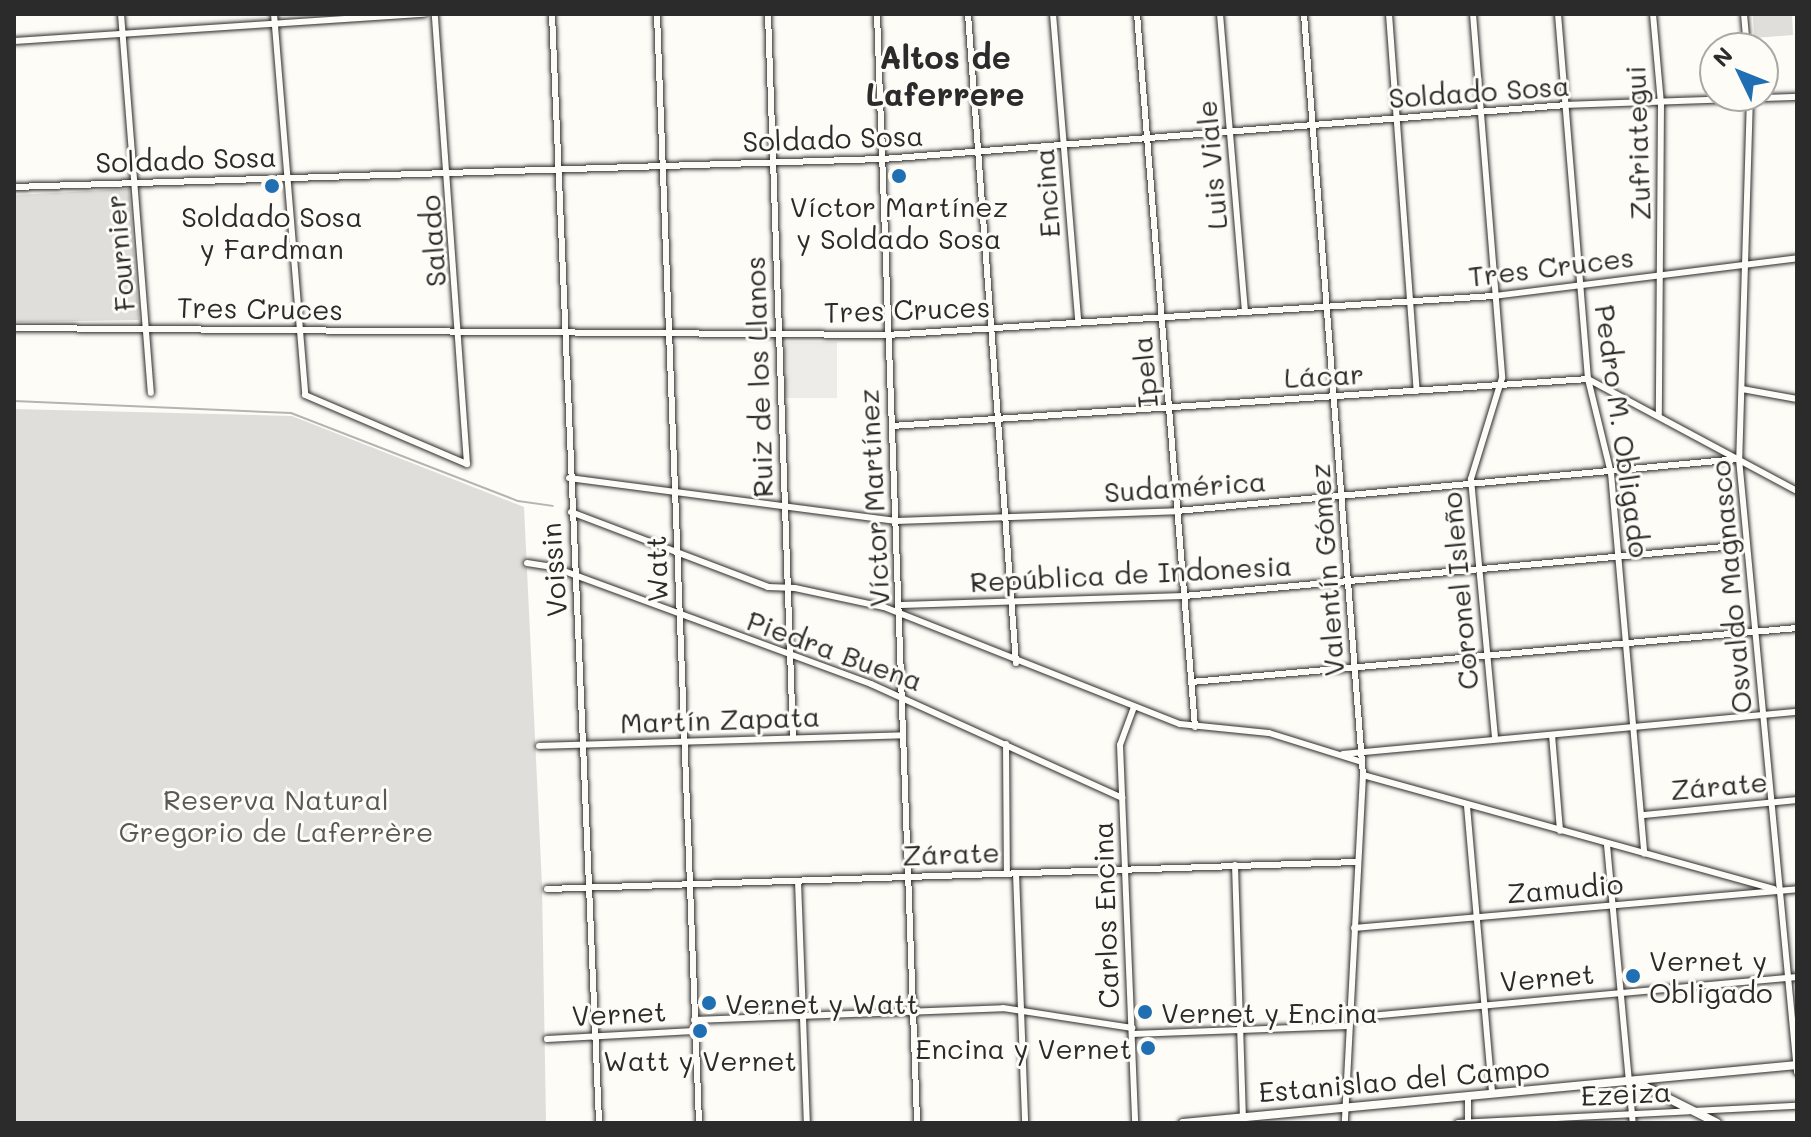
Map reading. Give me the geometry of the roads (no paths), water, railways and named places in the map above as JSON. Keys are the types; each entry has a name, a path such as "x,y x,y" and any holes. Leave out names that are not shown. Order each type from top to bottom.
{"street":[{"name":"Fournier","path":"121,14 151,393"},
{"path":"274,14 298,330"},
{"path":"14,41 424,14"},
{"name":"Salado","path":"298,330 308,399 467,464 461,332 435,14"},
{"name":"Voissin","path":"552,14 569,478 577,577 599,1123"},
{"name":"Watt","path":"657,14 699,1123"},
{"name":"Ruiz de los Llanos","path":"768,14 785,587 793,738"},
{"name":"Víctor Martínez","path":"877,14 887,335 901,605 902,735 917,1123"},
{"path":"968,14 1001,418 1016,663"},
{"name":"Encina","path":"1053,14 1078,321"},
{"name":"Ipela","path":"1137,14 1195,727"},
{"name":"Luis Viale","path":"1220,14 1245,312"},
{"name":"Valentín Gómez","path":"1304,14 1363,775 1343,1107 1345,1123"},
{"path":"1389,14 1417,391"},
{"name":"Coronel Isleño","path":"1473,14 1502,385 1471,485 1495,739"},
{"name":"Pedro M. Obligado","path":"1558,14 1588,379 1611,473 1644,815 1644,854"},
{"name":"Zufriategui","path":"1653,14 1661,103 1663,275 1659,414"},
{"name":"Soldado Sosa","path":"14,187 883,159 1481,111 1699,101"},
{"name":"Osvaldo Magnasco","path":"1750,112 1739,459 1797,1072"},
{"name":"Tres Cruces","path":"14,328 887,335 1161,315 1412,303 1581,289 1747,261 1797,258"},
{"path":"1588,379 1659,414 1797,491"},
{"name":"Lácar","path":"892,426 1168,404 1335,398 1588,379"},
{"path":"1742,389 1797,399"},
{"name":"Sudamérica","path":"569,478 896,521 1177,511 1739,459"},
{"path":"571,512 768,587 785,587 901,615 1016,663 1195,727 1269,733 1362,762"},
{"name":"República de Indonesia","path":"901,605 1184,596 1746,545"},
{"name":"Piedra Buena","path":"527,563 577,577 901,696 1122,798"},
{"path":"1191,682 1797,628"},
{"name":"Carlos Encina","path":"1134,707 1120,745 1135,1123"},
{"path":"1341,754 1797,712"},
{"name":"Martín Zapata","path":"539,746 902,735"},
{"path":"1552,735 1560,831"},
{"path":"1006,744 1025,1123"},
{"path":"1363,775 1607,845 1780,890"},
{"name":"Zárate","path":"1644,815 1797,800"},
{"path":"1467,806 1474,918 1492,1093"},
{"path":"1607,845 1631,1081 1632,1119"},
{"name":"Zárate","path":"547,889 1357,862"},
{"path":"1235,865 1243,1116"},
{"path":"798,881 807,1123"},
{"name":"Zamudio","path":"1354,928 1797,889"},
{"name":"Vernet","path":"694,1020 1020,1009 1132,1031 1240,1030 1797,977"},
{"name":"Vernet","path":"547,1039 694,1031"},
{"name":"Estanislao del Campo","path":"1183,1123 1797,1065"},
{"path":"1631,1081 1717,1123"},
{"path":"1468,1096 1468,1123"},
{"name":"Ezeiza","path":"1458,1123 1632,1119 1797,1106"}],"waterway":[{"path":"14,401 291,413 518,501 553,506"}],"place":[{"name":"Víctor Martínez y Soldado Sosa","path":"899,176"},
{"name":"Soldado Sosa y Fardman","path":"272,186"},
{"name":"Vernet y Obligado","path":"1633,976"},
{"name":"Vernet y Watt","path":"709,1003"},
{"name":"Vernet y Encina","path":"1145,1012"},
{"name":"Watt y Vernet","path":"700,1031"},
{"name":"Encina y Vernet","path":"1148,1048"}],"district":[{"name":"Altos de Laferrere","path":"945,76"}],"park label":[{"name":"Reserva Natural Gregorio de Laferrère","path":"276,815"}]}
